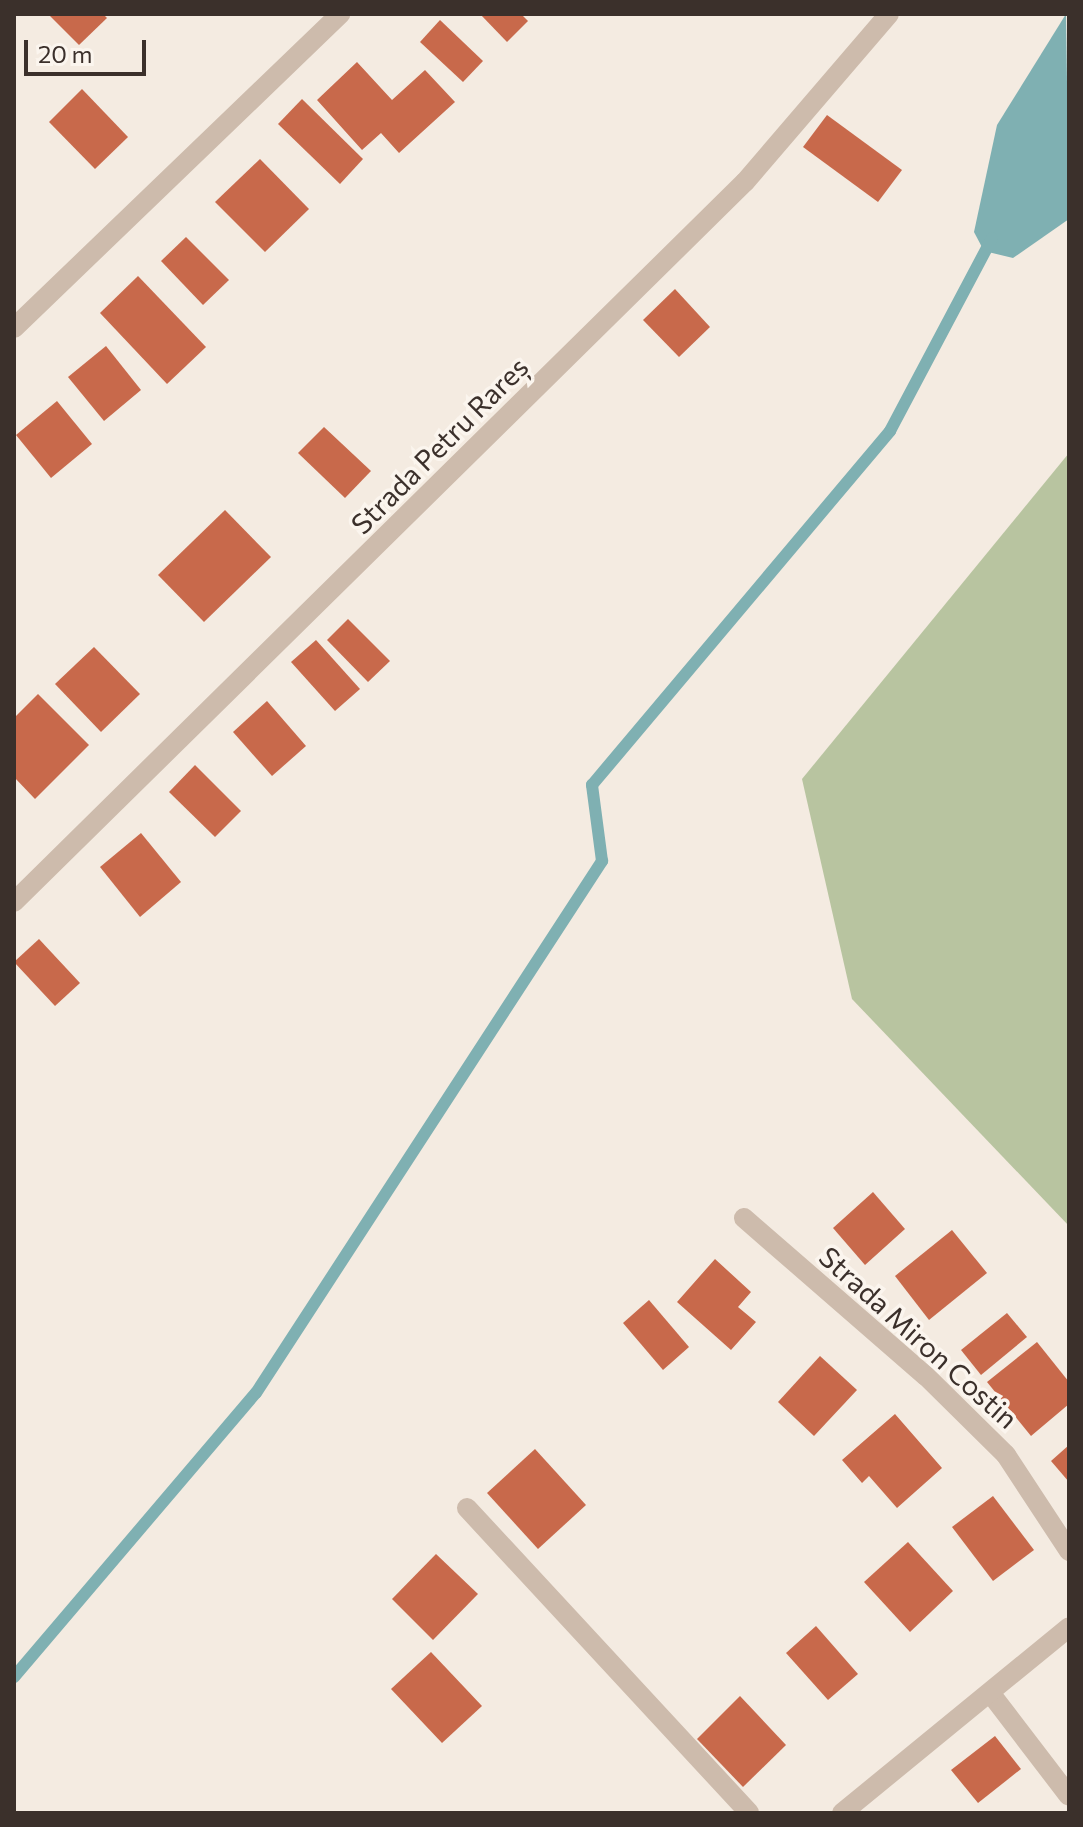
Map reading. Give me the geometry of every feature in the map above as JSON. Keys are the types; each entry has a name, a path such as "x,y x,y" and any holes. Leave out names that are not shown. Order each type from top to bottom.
{"street":[{"path":"14,328 340,14"},
{"name":"Strada Petru Rareș","path":"14,902 745,182 889,14"},
{"name":"Strada Miron Costin","path":"744,1218 926,1376 1006,1455 1069,1551"},
{"path":"467,1508 749,1813"},
{"path":"842,1813 1069,1627"},
{"path":"991,1694 1069,1796"}],"green space":[{"path":"1069,453 1069,1226 852,999 802,779"}],"water":[{"path":"1066,14 1069,219 1013,258 984,251 974,232 997,125"}],"building":[{"path":"48,14 103,14 107,18 79,45"},
{"path":"480,14 521,14 528,21 507,42"},
{"path":"440,20 483,61 463,82 420,42"},
{"path":"357,62 392,100 425,70 455,102 399,153 381,133 362,150 317,100"},
{"path":"82,89 128,137 95,169 49,122"},
{"path":"302,99 363,159 340,184 278,124"},
{"path":"827,115 902,170 878,202 803,147"},
{"path":"260,159 309,209 265,252 215,202"},
{"path":"186,237 229,280 203,305 161,261"},
{"path":"138,276 206,347 167,384 100,313"},
{"path":"675,289 710,327 679,357 643,320"},
{"path":"106,346 141,390 104,421 68,377"},
{"path":"57,401 92,444 51,478 16,435"},
{"path":"324,427 371,471 345,498 298,453"},
{"path":"225,510 271,557 204,622 158,575"},
{"path":"348,619 390,661 368,682 327,640"},
{"path":"316,640 360,689 335,711 291,662"},
{"path":"94,647 140,694 101,732 55,684"},
{"path":"38,694 89,745 35,799 14,777 14,718"},
{"path":"267,701 306,746 272,776 233,732"},
{"path":"195,765 241,811 215,837 169,792"},
{"path":"141,833 181,882 140,917 100,867"},
{"path":"39,939 80,983 55,1006 14,962"},
{"path":"873,1192 905,1229 865,1265 833,1228"},
{"path":"952,1230 987,1273 929,1320 895,1276"},
{"path":"715,1259 751,1292 738,1307 756,1322 731,1350 677,1302"},
{"path":"649,1300 689,1347 663,1370 623,1323"},
{"path":"1007,1313 1027,1337 981,1375 961,1350"},
{"path":"1037,1342 1069,1382 1069,1404 1031,1436 987,1382"},
{"path":"820,1356 857,1390 814,1436 778,1402"},
{"path":"895,1414 942,1468 897,1508 869,1476 862,1483 842,1460"},
{"path":"1069,1445 1069,1482 1051,1461"},
{"path":"535,1449 586,1505 538,1549 487,1493"},
{"path":"993,1496 1034,1550 993,1581 952,1527"},
{"path":"908,1542 953,1591 910,1632 864,1582"},
{"path":"436,1554 478,1594 433,1640 392,1599"},
{"path":"816,1626 858,1674 828,1700 786,1653"},
{"path":"431,1652 482,1706 442,1743 391,1689"},
{"path":"740,1696 786,1745 743,1787 697,1739"},
{"path":"995,1736 1021,1769 978,1803 951,1770"}],"waterway":[{"path":"14,1677 256,1393 602,861 592,785 890,431 992,238"}]}
